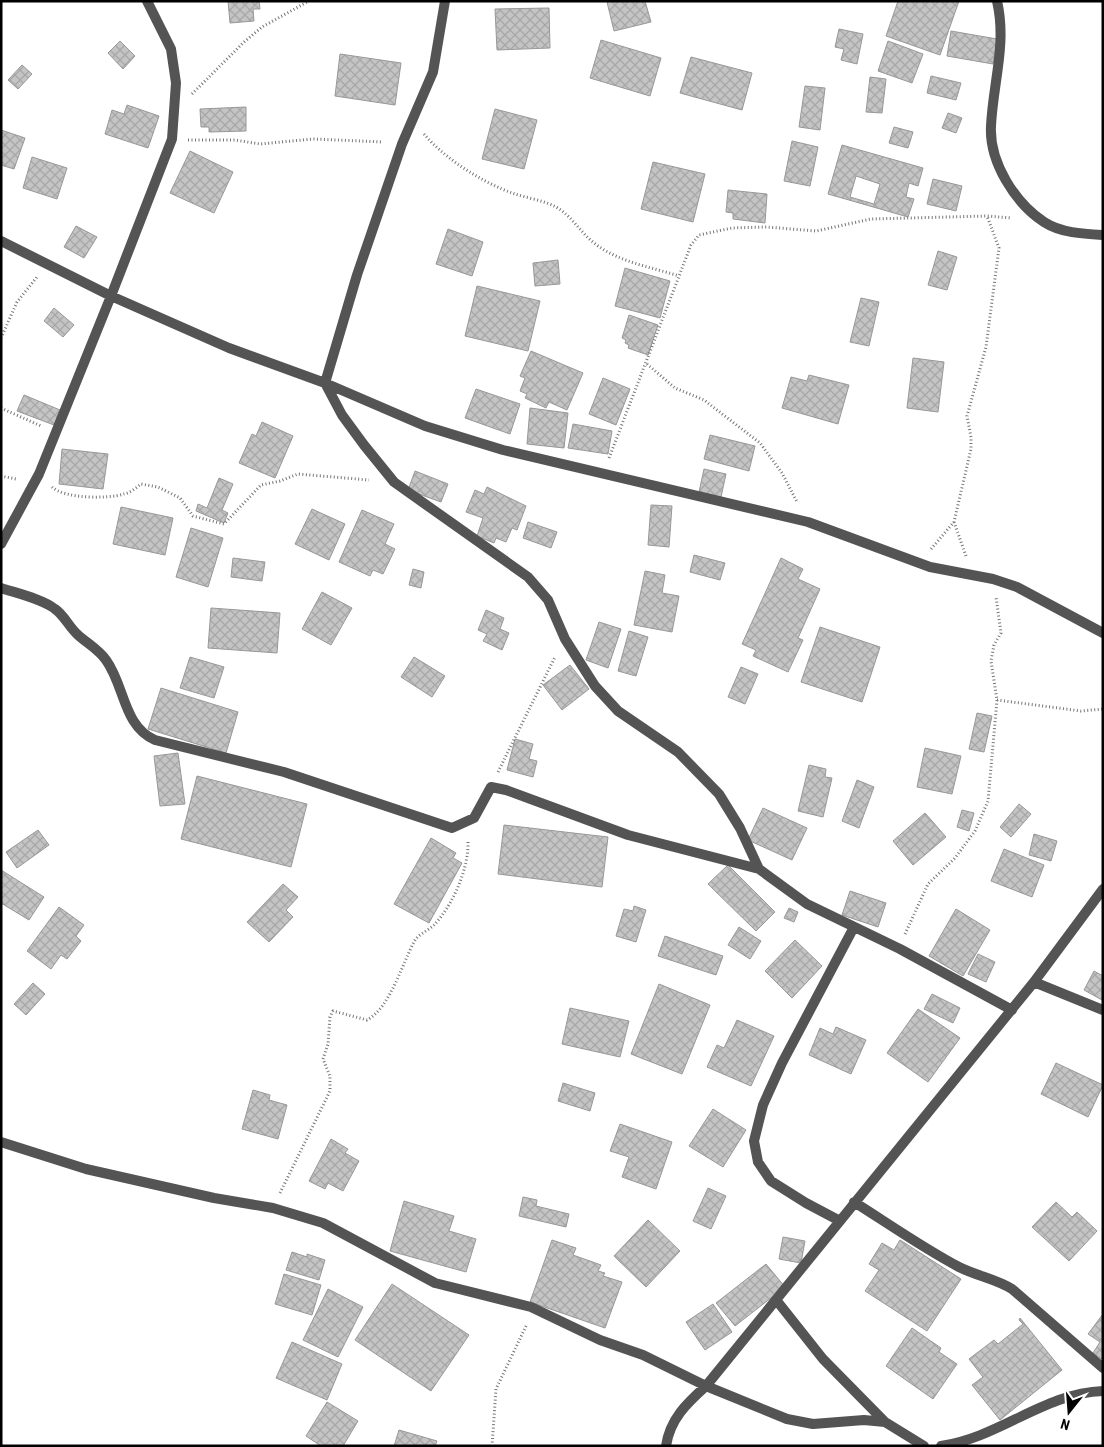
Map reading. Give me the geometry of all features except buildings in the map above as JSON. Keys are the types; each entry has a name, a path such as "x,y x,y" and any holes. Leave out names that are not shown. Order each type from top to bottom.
{"street":[{"path":"1,544 39,474 112,296 172,139 176,83 171,49 146,1"},
{"path":"445,1 433,72 411,118 357,275 325,383 348,423 394,482 528,577 548,600 565,639 595,686 618,711 678,752 719,794 740,828 759,869"},
{"path":"997,1 1001,20 1002,45 990,127 994,154 1008,184 1024,206 1045,223 1069,232 1103,235"},
{"path":"1,241 112,296 229,348 325,383 425,426 503,450 603,472 808,522 930,567 993,579 1044,600 1103,633"},
{"path":"1,588 54,607 69,626 94,646 107,661 136,727 144,735 284,772 441,826 452,828 474,818 491,787 506,790 628,835 759,869 807,904 900,949 1012,1010"},
{"path":"666,1446 672,1424 683,1406 706,1386 777,1301 854,1202 900,1149 1012,1010 1103,890"},
{"path":"840,1220 806,1204 771,1181 758,1162 754,1141 763,1105 782,1064 854,927"},
{"path":"1034,982 1103,1010"},
{"path":"1,1142 95,1172 205,1196 273,1208 323,1224 434,1283 532,1307 600,1340 643,1355 706,1386 786,1419 813,1424 864,1420 885,1422"},
{"path":"854,1202 946,1260 971,1273 1000,1281 1012,1289 1103,1368"},
{"path":"777,1301 823,1359 885,1422 924,1446"},
{"path":"942,1446 957,1444 987,1434 1044,1404 1088,1391 1103,1390"}],"path":[{"path":"174,112 256,32 309,1"},
{"path":"411,118 447,156 468,170 511,193 554,206 568,215 596,245 612,254 679,276"},
{"path":"172,139 235,140 260,144 313,139 402,144"},
{"path":"910,559 930,550 954,522 970,449 971,437 966,416 986,348 999,248 987,216"},
{"path":"603,472 679,276 692,245 699,235 716,230 767,227 816,232 871,219 1003,216 1045,223"},
{"path":"1,338 17,302 47,264"},
{"path":"646,364 675,388 704,400 760,443 782,473 808,522"},
{"path":"1,408 56,432"},
{"path":"39,474 57,492 79,496 104,497 125,494 141,484 158,487 180,498 193,516 224,524 260,485 280,481 298,474 394,482"},
{"path":"954,522 974,575"},
{"path":"900,949 914,911 928,884 956,858 970,838 988,801 997,700 991,661 994,645 1001,633 993,579"},
{"path":"491,787 507,751 565,639"},
{"path":"997,700 1081,711 1103,709"},
{"path":"273,1208 330,1091 330,1076 323,1059 328,1044 330,1017 333,1010 367,1020 373,1017 388,996 415,939 434,925 448,906 464,872 468,842 461,824"},
{"path":"492,1446 496,1389 499,1378 518,1346 532,1307"}]}
